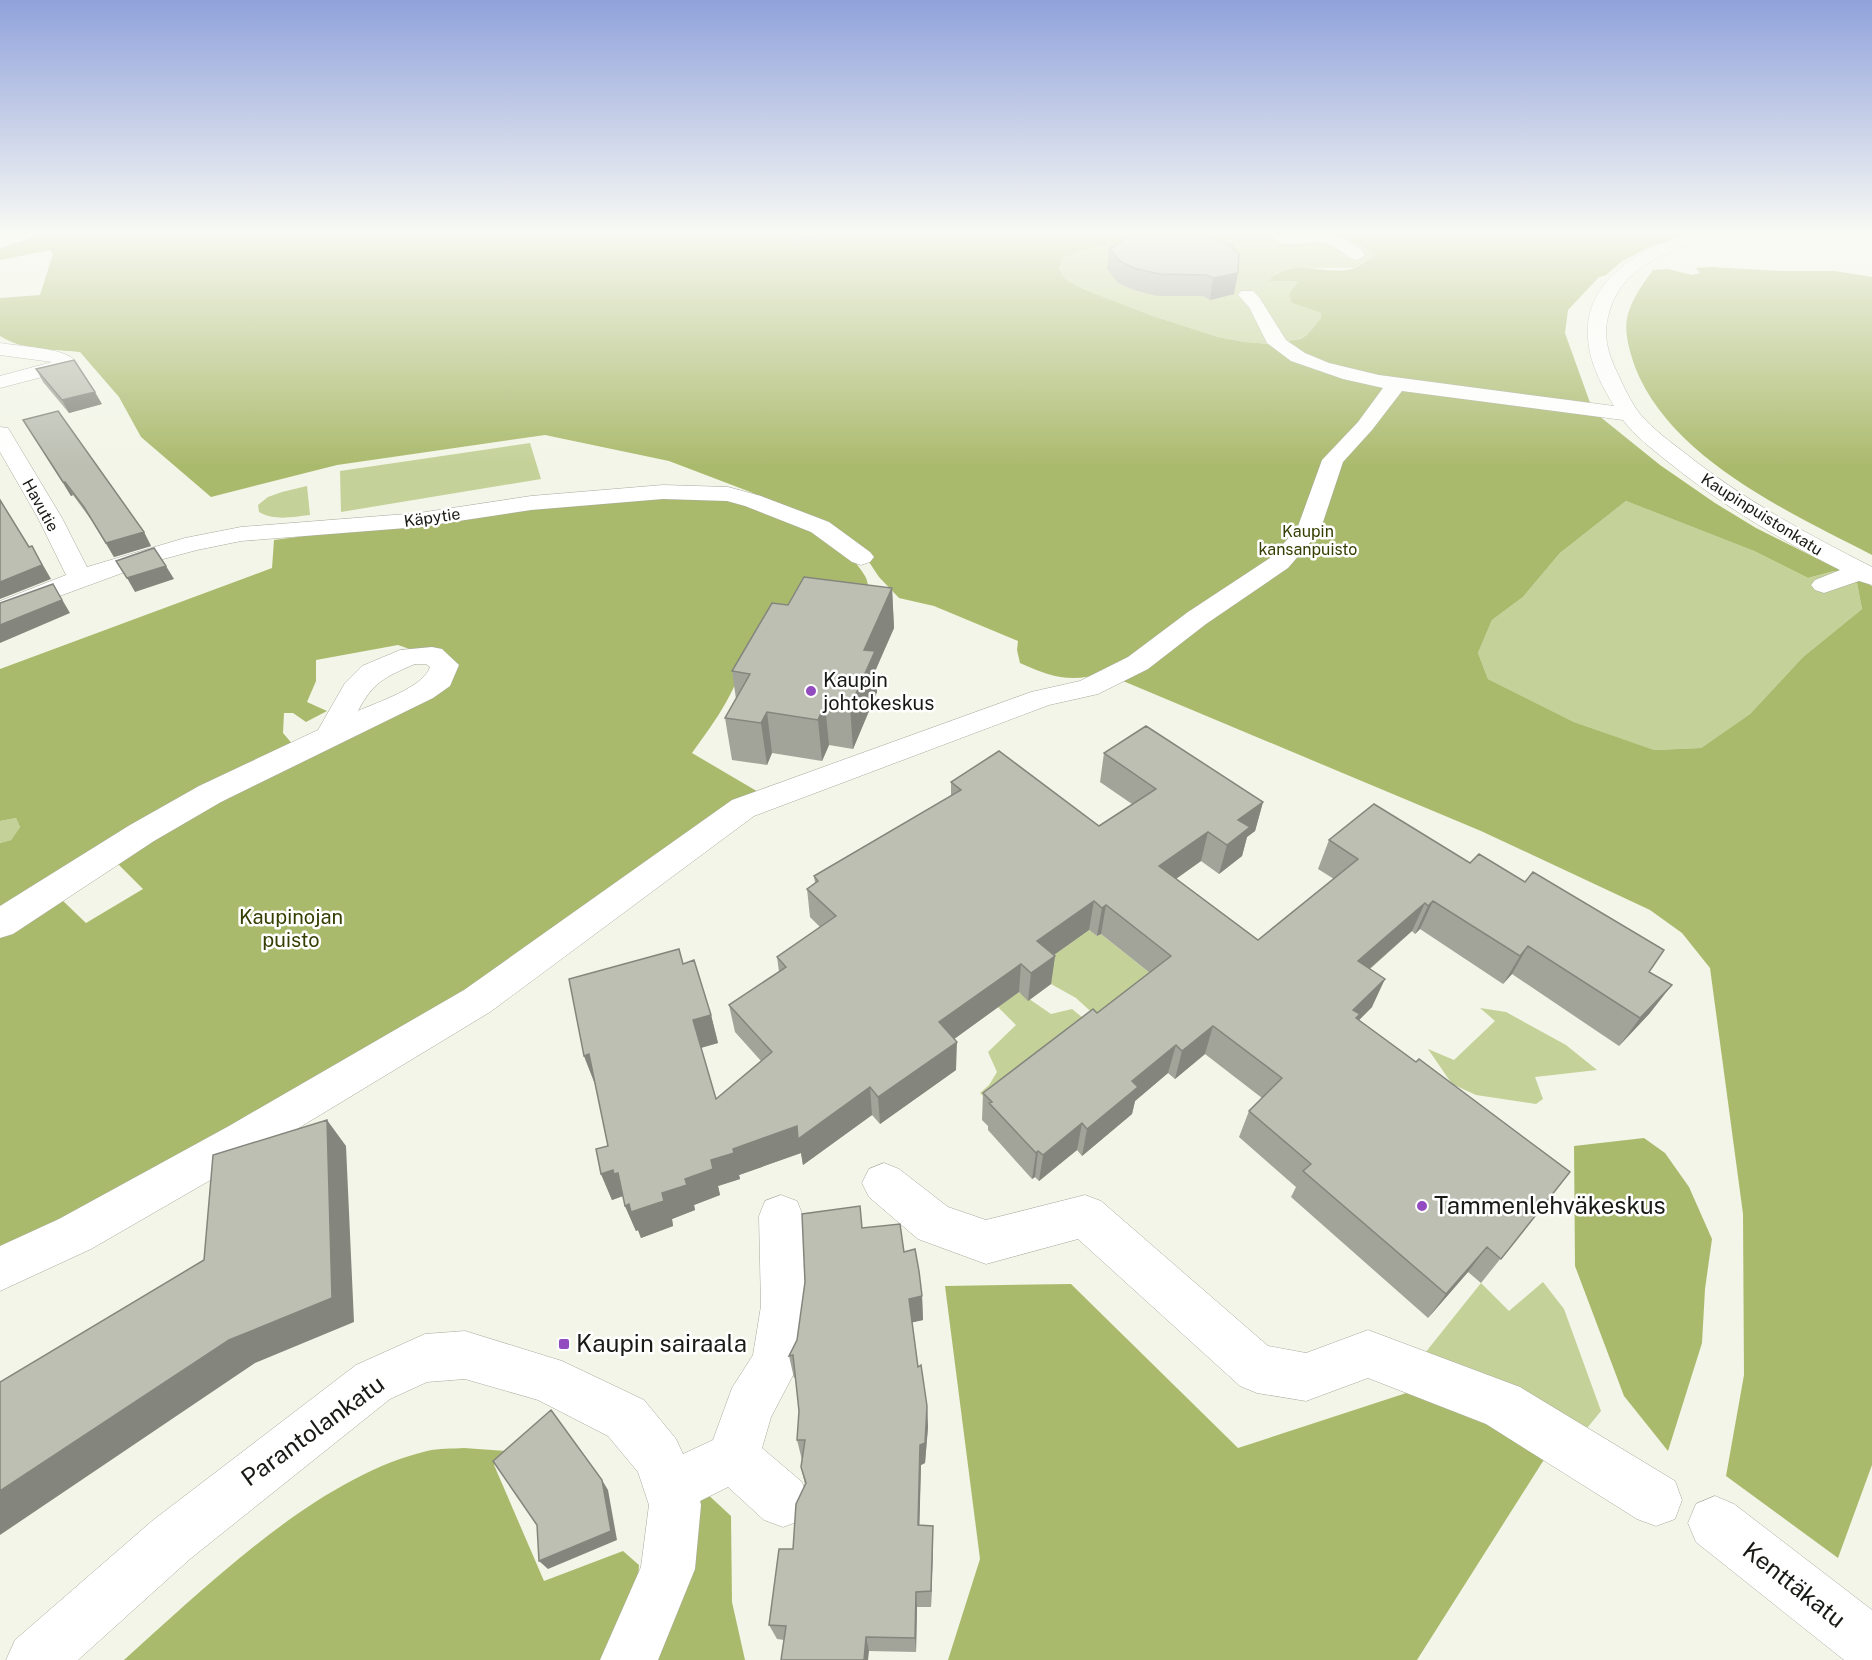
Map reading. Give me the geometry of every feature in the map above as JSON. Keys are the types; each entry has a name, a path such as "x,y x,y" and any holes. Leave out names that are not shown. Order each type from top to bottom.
{"street":[{"path":"1261,311 1278,344 1304,360 1328,370 1397,383 1629,414"},
{"name":"Kaupinpuistonkatu","path":"1599,311 1596,343 1603,363 1629,414 1682,462 1731,498 1772,524 1866,574"},
{"path":"0,349 64,360 58,367 0,382"},
{"path":"0,1269 85,1229 385,1058 477,1001 743,808 1041,698 1088,688 1138,663 1197,618 1279,563 1288,554 1308,531 1333,460 1365,426 1397,383"},
{"name":"Havutie","path":"3,444 50,518 80,578"},
{"name":"Käpytie","path":"0,610 80,578 194,543 241,534 418,520 531,503 663,492 728,494 820,527 861,557"},
{"path":"1824,585 1866,574"},
{"path":"0,924 142,833 210,794 331,734"},
{"path":"884,1184 934,1224 986,1242 1085,1216 1257,1369 1306,1377 1368,1354 1502,1405 1656,1500"},
{"path":"670,1488 733,1457 750,1406 776,1362 784,1306 781,1215"},
{"name":"Parantolankatu","path":"34,1660 171,1540 373,1382 425,1358 465,1355 545,1378 626,1418 658,1457 675,1505 668,1569 629,1660"},
{"path":"733,1457 783,1501"},
{"name":"Kenttäkatu","path":"1715,1523 1872,1646"}],"green space":[{"name":"Kaupin kansanpuisto","path":"0,311 1141,311 1218,337 1270,344 1300,339 1307,335 1321,318 1321,313 1317,311 1568,311 1565,333 1593,411 1660,465 1715,503 1756,528 1872,586 1872,1465 1838,1558 1726,1476 1744,1375 1743,1214 1710,968 1682,933 1650,910 1481,831 1104,673 1081,678 1061,677 1020,663 1017,650 1018,641 934,606 899,598 879,577 865,556 753,493 669,461 545,435 337,465 211,497 141,437 119,397 80,352 29,347 0,336","holes":["1626,501 1754,551 1808,578 1834,571 1857,583 1862,609 1803,657 1750,714 1701,748 1654,750 1574,722 1488,679 1478,653 1492,620 1523,597 1560,553"]},
{"path":"1141,311 1321,313 1321,318 1307,335 1299,339 1270,344 1218,337"},
{"path":"1629,311 1872,311 1872,555 1770,501 1704,456 1676,429 1652,400 1635,367 1628,343 1627,318"},
{"path":"530,443 541,479 341,512 340,471"},
{"path":"307,486 310,515 277,517 259,512 258,505 268,497"},
{"name":"Kaupinojan puisto","path":"712,496 774,514 818,534 853,560 865,576 869,589 870,598 772,631 747,645 739,675 726,702 692,753 760,793 461,1004 0,1263 0,929 61,899 86,923 143,889 112,858 453,671 418,652 398,645 316,660 316,681 307,702 327,711 306,722 293,713 284,713 283,733 295,747 0,916 0,843 11,840 20,827 16,818 0,821 0,669 272,568 274,540 542,505"},
{"path":"1626,501 1754,551 1808,578 1834,571 1857,583 1862,609 1803,657 1750,714 1701,748 1653,750 1574,722 1488,679 1478,653 1492,620 1523,597 1560,553"},
{"path":"16,818 20,827 11,840 0,843 0,821"},
{"path":"1089,930 1097,936 1101,934 1165,985 1109,1028 1076,998 1051,984 1034,969"},
{"path":"1019,992 1051,1014 1072,1009 1094,1027 996,1109 980,1093 989,1085 997,1072 988,1052 1016,1025 998,1007"},
{"path":"1480,1008 1506,1012 1566,1045 1597,1070 1535,1077 1543,1099 1536,1104 1476,1095 1452,1084 1428,1049 1454,1060 1495,1021"},
{"path":"1644,1138 1665,1153 1689,1187 1712,1239 1705,1289 1702,1343 1668,1451 1624,1396 1575,1266 1574,1146"},
{"path":"1543,1282 1564,1309 1601,1411 1579,1438 1417,1363 1481,1283 1509,1311"},
{"path":"1071,1284 1238,1448 1440,1382 1545,1458 1417,1660 948,1660 980,1559 945,1286"},
{"path":"464,1448 506,1451 494,1465 544,1581 623,1551 639,1565 637,1599 603,1660 124,1660 227,1568 305,1509 345,1484 386,1464 427,1451"},
{"path":"703,1490 731,1516 732,1602 745,1660 657,1660 692,1551"}],"building":[{"path":"74,360 95,392 62,400 36,369"},
{"path":"58,411 144,532 106,543 84,507 63,482 23,420"},
{"path":"0,500 29,547 32,546 42,565 0,582"},
{"path":"154,548 166,566 127,578 116,561"},
{"path":"804,577 892,588 864,650 875,651 850,707 825,704 818,720 767,712 761,723 725,718 750,674 732,671 772,603 788,605"},
{"path":"53,584 62,600 0,625 0,603"},
{"name":"Tammenlehväkeskus","path":"1146,726 1263,802 1238,820 1250,827 1227,845 1208,832 1159,866 1258,940 1358,859 1329,840 1374,804 1470,863 1479,854 1525,882 1533,872 1664,950 1649,972 1672,985 1640,1018 1528,946 1520,956 1433,901 1428,906 1425,903 1358,961 1385,979 1353,1010 1360,1014 1356,1018 1416,1062 1419,1059 1570,1172 1501,1259 1487,1247 1446,1294 1303,1171 1311,1164 1249,1111 1282,1078 1213,1026 1182,1051 1176,1045 1132,1081 1138,1087 1087,1129 1082,1123 1043,1155 1038,1151 1036,1153 989,1103 992,1102 983,1093 1093,1009 1097,1013 1171,956 1106,905 1102,908 1094,901 1037,941 1055,956 1031,973 1021,964 939,1022 957,1042 878,1097 870,1087 798,1139 797,1126 733,1149 734,1153 711,1160 713,1169 685,1179 687,1185 662,1193 664,1201 631,1212 629,1204 625,1206 618,1173 614,1174 613,1170 601,1174 596,1149 608,1146 589,1054 584,1056 569,979 679,949 683,964 694,960 711,1015 693,1020 716,1099 772,1052 729,1005 786,967 777,957 836,916 807,889 818,881 814,876 961,790 951,782 999,751 1099,826 1156,789 1104,753"},
{"path":"327,1120 332,1298 229,1340 0,1491 0,1382 204,1260 213,1155"},
{"path":"860,1206 862,1228 900,1224 904,1252 915,1249 922,1296 909,1299 918,1367 921,1365 927,1406 925,1443 920,1445 918,1525 933,1526 931,1591 916,1592 915,1638 866,1637 864,1660 781,1660 786,1626 769,1625 779,1549 793,1549 796,1504 806,1483 801,1467 805,1440 797,1440 799,1411 793,1355 789,1356 797,1340 805,1282 802,1214"},
{"path":"551,1410 602,1480 611,1531 539,1561 537,1525 493,1461"}],"place":[{"name":"Kaupin johtokeskus","path":"811,691"},
{"name":"Tammenlehväkeskus","path":"1422,1206"},
{"name":"Kaupin sairaala","path":"564,1344"}]}
